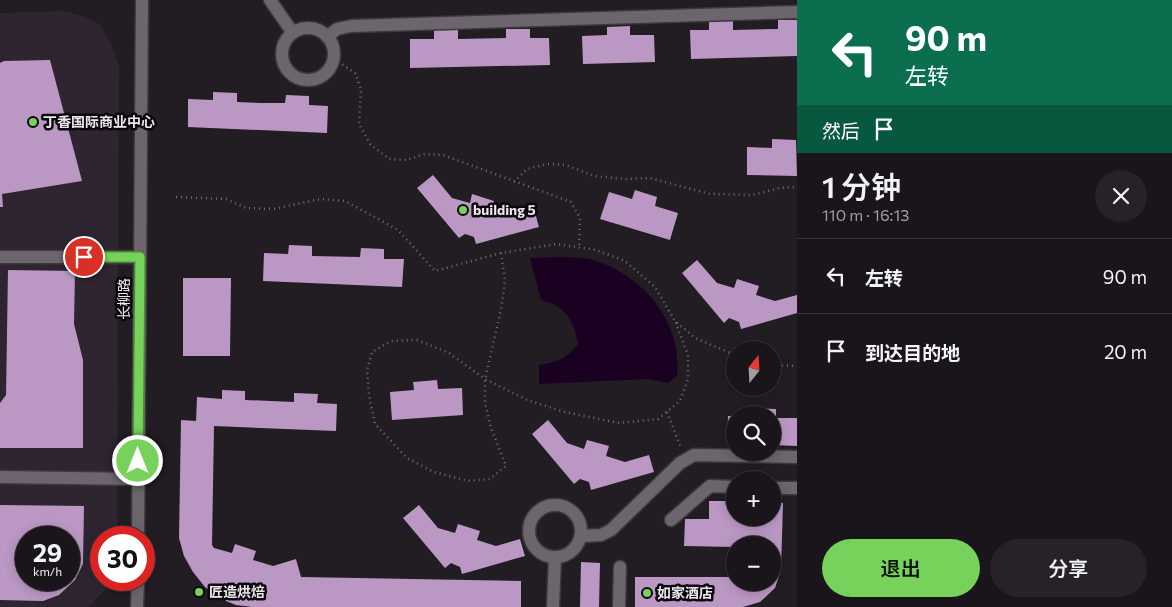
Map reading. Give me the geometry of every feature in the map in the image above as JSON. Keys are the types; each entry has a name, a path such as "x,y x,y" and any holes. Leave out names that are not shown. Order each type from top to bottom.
{"street":[{"name":"长柳路","path":"138,526 142,0"},
{"path":"270,0 293,32"},
{"path":"327,37 337,29 351,26 797,12"},
{"path":"308,28 317,30 327,37 334,50 334,59 331,67 325,74 308,80 300,79 293,75 283,62 282,54 287,38 293,32 308,28"},
{"path":"0,257 140,257"},
{"path":"581,536 601,535 611,530 680,463 694,455 797,458"},
{"path":"0,477 138,479"},
{"path":"671,520 710,486 726,487"},
{"path":"781,488 797,488"},
{"path":"555,505 564,506 578,518 581,536 578,544 572,551 564,556 555,557 540,552 534,546 530,539 530,523 540,510 547,506 555,505"},
{"path":"553,607 555,557"},
{"path":"619,607 620,567"},
{"path":"137,607 138,591"}],"path":[{"path":"334,59 356,73 361,89 359,124 370,144 389,159 406,160 425,154 443,155 571,202 580,218 579,248"},
{"path":"514,182 527,169 546,164 566,165 594,176 626,179 650,178 710,194 752,195 780,188 797,187"},
{"path":"176,197 226,199 246,208 274,210 320,200 345,201 398,230 435,271 501,253 556,244 596,250 625,261 655,287 675,321 688,355 688,379 680,401 658,419 619,423 565,412 527,400 485,379 449,352 417,340 391,341 372,352 367,370 369,395 375,424 408,458 434,472 468,480 490,479 506,466 491,428 485,403 485,379 505,280 501,253"},
{"path":"675,321 695,338 726,351"},
{"path":"781,365 797,366"},
{"path":"667,412 686,460"}],"shaded area":[{"path":"62,11 83,16 100,25 111,44 119,66 117,526 90,526 90,591 104,591 88,607 0,607 0,13"},
{"path":"562,257 589,259 611,267 643,289 656,303 673,337 677,356 677,376 668,383 647,379 539,384 539,365 561,359 578,344 570,319 564,311 551,303 541,300 530,258"}],"building":[{"path":"778,20 797,20 797,56 691,59 690,30 709,30 709,21 733,21 733,30 778,29"},
{"path":"630,26 630,35 654,35 655,62 583,64 582,36 607,35 607,27"},
{"path":"506,29 530,29 530,38 549,38 550,65 410,68 410,39 434,39 434,30 458,30 458,39 506,38"},
{"name":"丁香国际商业中心","path":"50,60 82,181 2,194 3,207 0,207 0,63 4,61"},
{"path":"213,92 237,93 237,102 260,103 285,103 286,95 309,96 309,105 328,106 327,133 188,127 188,99 213,100"},
{"path":"772,139 796,140 797,176 747,175 747,147 772,148"},
{"name":"building 5","path":"433,175 452,198 470,203 472,194 494,201 491,210 510,216 534,209 539,227 476,244 474,237 465,234 459,238 417,188"},
{"path":"635,190 657,197 655,206 678,213 670,240 600,219 609,192 632,199"},
{"path":"289,245 312,246 312,256 360,257 361,248 384,249 384,259 404,259 402,287 263,281 264,253 288,254"},
{"path":"697,260 717,283 734,288 737,279 759,286 756,295 775,301 797,295 797,313 741,329 739,322 729,318 724,323 682,273"},
{"path":"8,270 75,271 74,324 83,360 83,448 0,448 0,403 6,395"},
{"path":"183,278 231,278 230,356 183,356"},
{"path":"437,380 438,389 462,388 463,415 392,420 390,392 414,390 413,382"},
{"path":"222,390 245,391 245,400 294,402 294,393 318,394 317,403 337,404 336,431 214,426 212,545 214,548 232,553 235,544 256,551 253,560 273,566 296,559 301,577 521,581 521,607 252,607 236,605 221,599 205,587 193,572 184,556 179,538 181,420 196,421 197,397 222,399"},
{"path":"781,418 797,418 797,446 781,445"},
{"path":"548,420 567,443 584,449 587,440 609,446 606,456 625,462 649,455 654,472 591,490 589,482 580,479 574,484 532,434"},
{"path":"709,501 726,501 726,526 781,526 781,503 783,503 781,570 781,536 726,536 726,547 684,546 685,519 709,519"},
{"path":"0,505 84,506 83,564 80,570 80,526 15,526 15,591 63,591 59,595 43,601 0,600"},
{"path":"419,505 438,528 455,533 458,524 480,531 477,540 496,546 520,539 525,556 462,574 460,567 451,563 445,568 403,518"},
{"path":"581,562 600,563 599,607 580,607"},
{"path":"635,577 726,577 726,591 772,591 760,602 743,607 635,607"}],"place":[{"name":"丁香国际商业中心","path":"33,122"},
{"name":"building 5","path":"463,210"},
{"name":"匠造烘焙","path":"199,592"},
{"name":"如家酒店","path":"647,593"}],"route":[{"path":"84,257 140,257 138,461"}]}
